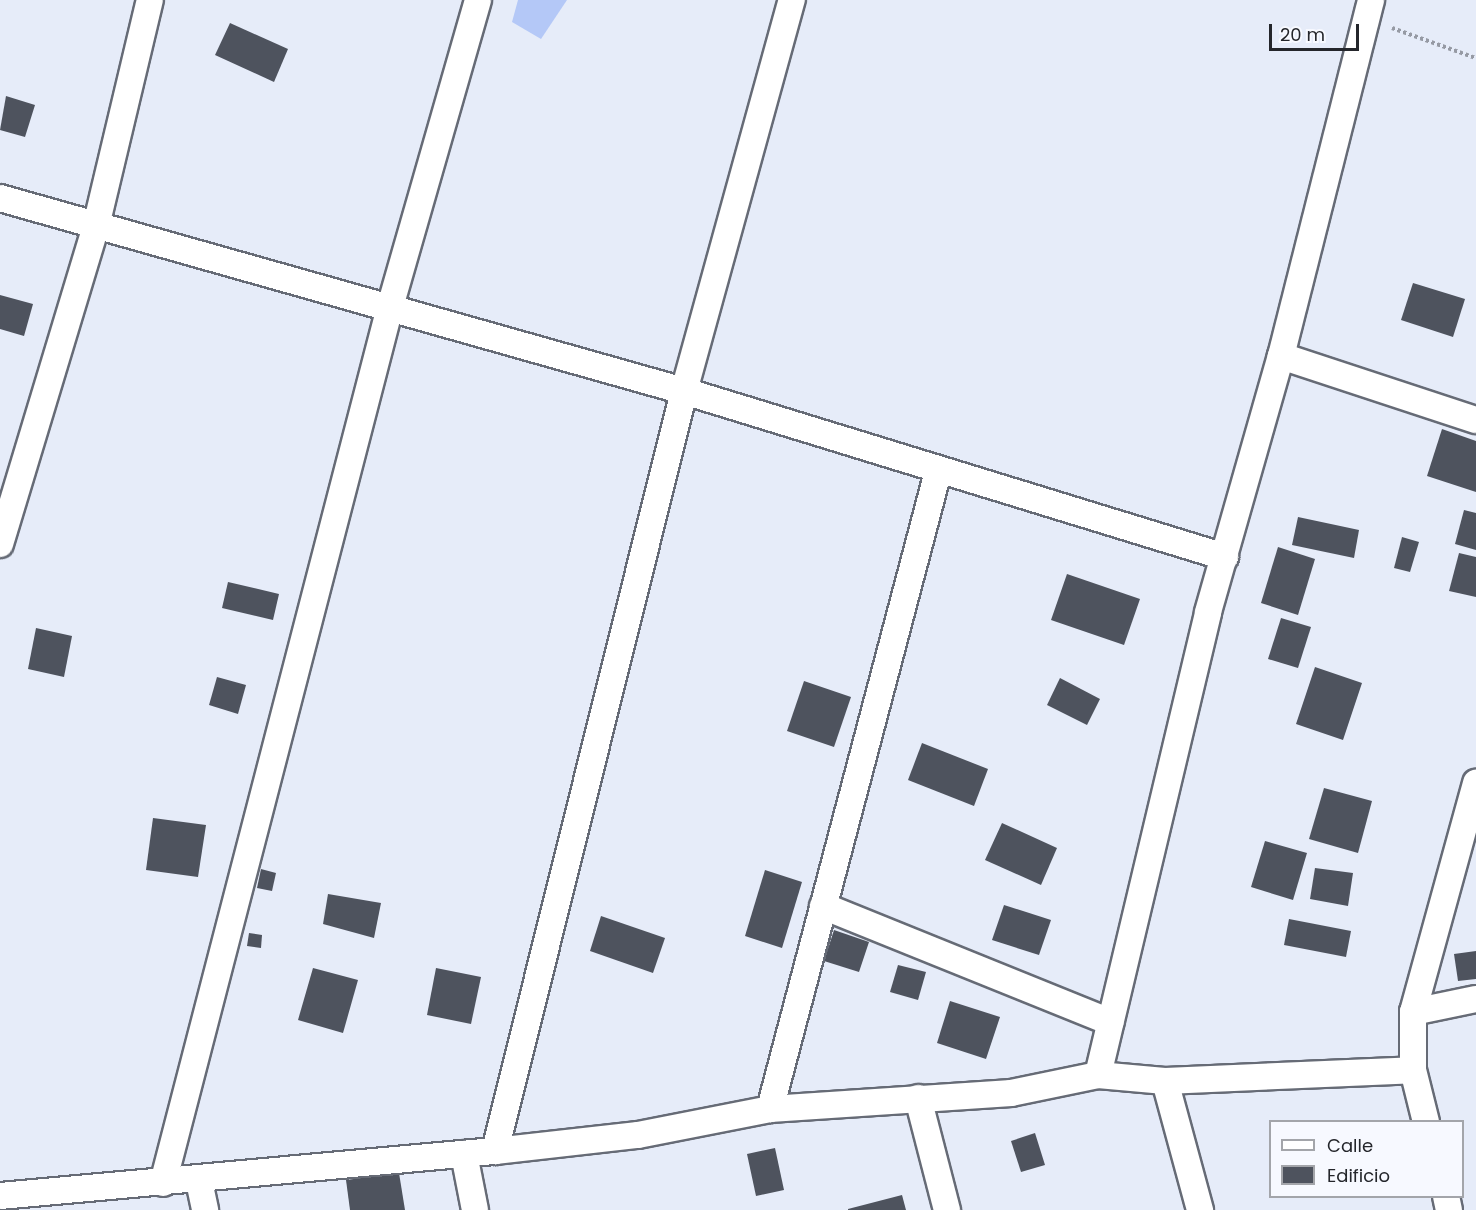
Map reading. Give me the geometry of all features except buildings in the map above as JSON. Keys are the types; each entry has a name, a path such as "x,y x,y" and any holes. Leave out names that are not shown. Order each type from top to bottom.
{"street":[{"path":"0,544 96,226 150,0"},
{"path":"163,1183 390,307 478,0"},
{"path":"495,1151 684,391 792,0"},
{"path":"1098,1075 1225,557 1281,356 1369,9"},
{"path":"0,198 684,391 938,472 1225,557"},
{"path":"1281,356 1476,420"},
{"path":"770,1109 938,472"},
{"path":"1426,1120 1413,1070 1413,1012 1476,783"},
{"path":"823,906 1110,1022"},
{"path":"1413,1012 1476,999"},
{"path":"0,1196 199,1181 495,1151 638,1135 770,1109 1011,1093 1098,1075 1166,1081 1413,1070"},
{"path":"1166,1081 1200,1210"},
{"path":"918,1098 947,1210"},
{"path":"464,1154 475,1210"},
{"path":"199,1181 205,1210"}],"path":[{"path":"1369,9 1476,58"}],"shaded area":[{"path":"518,0 567,0 541,39 512,22"}]}
